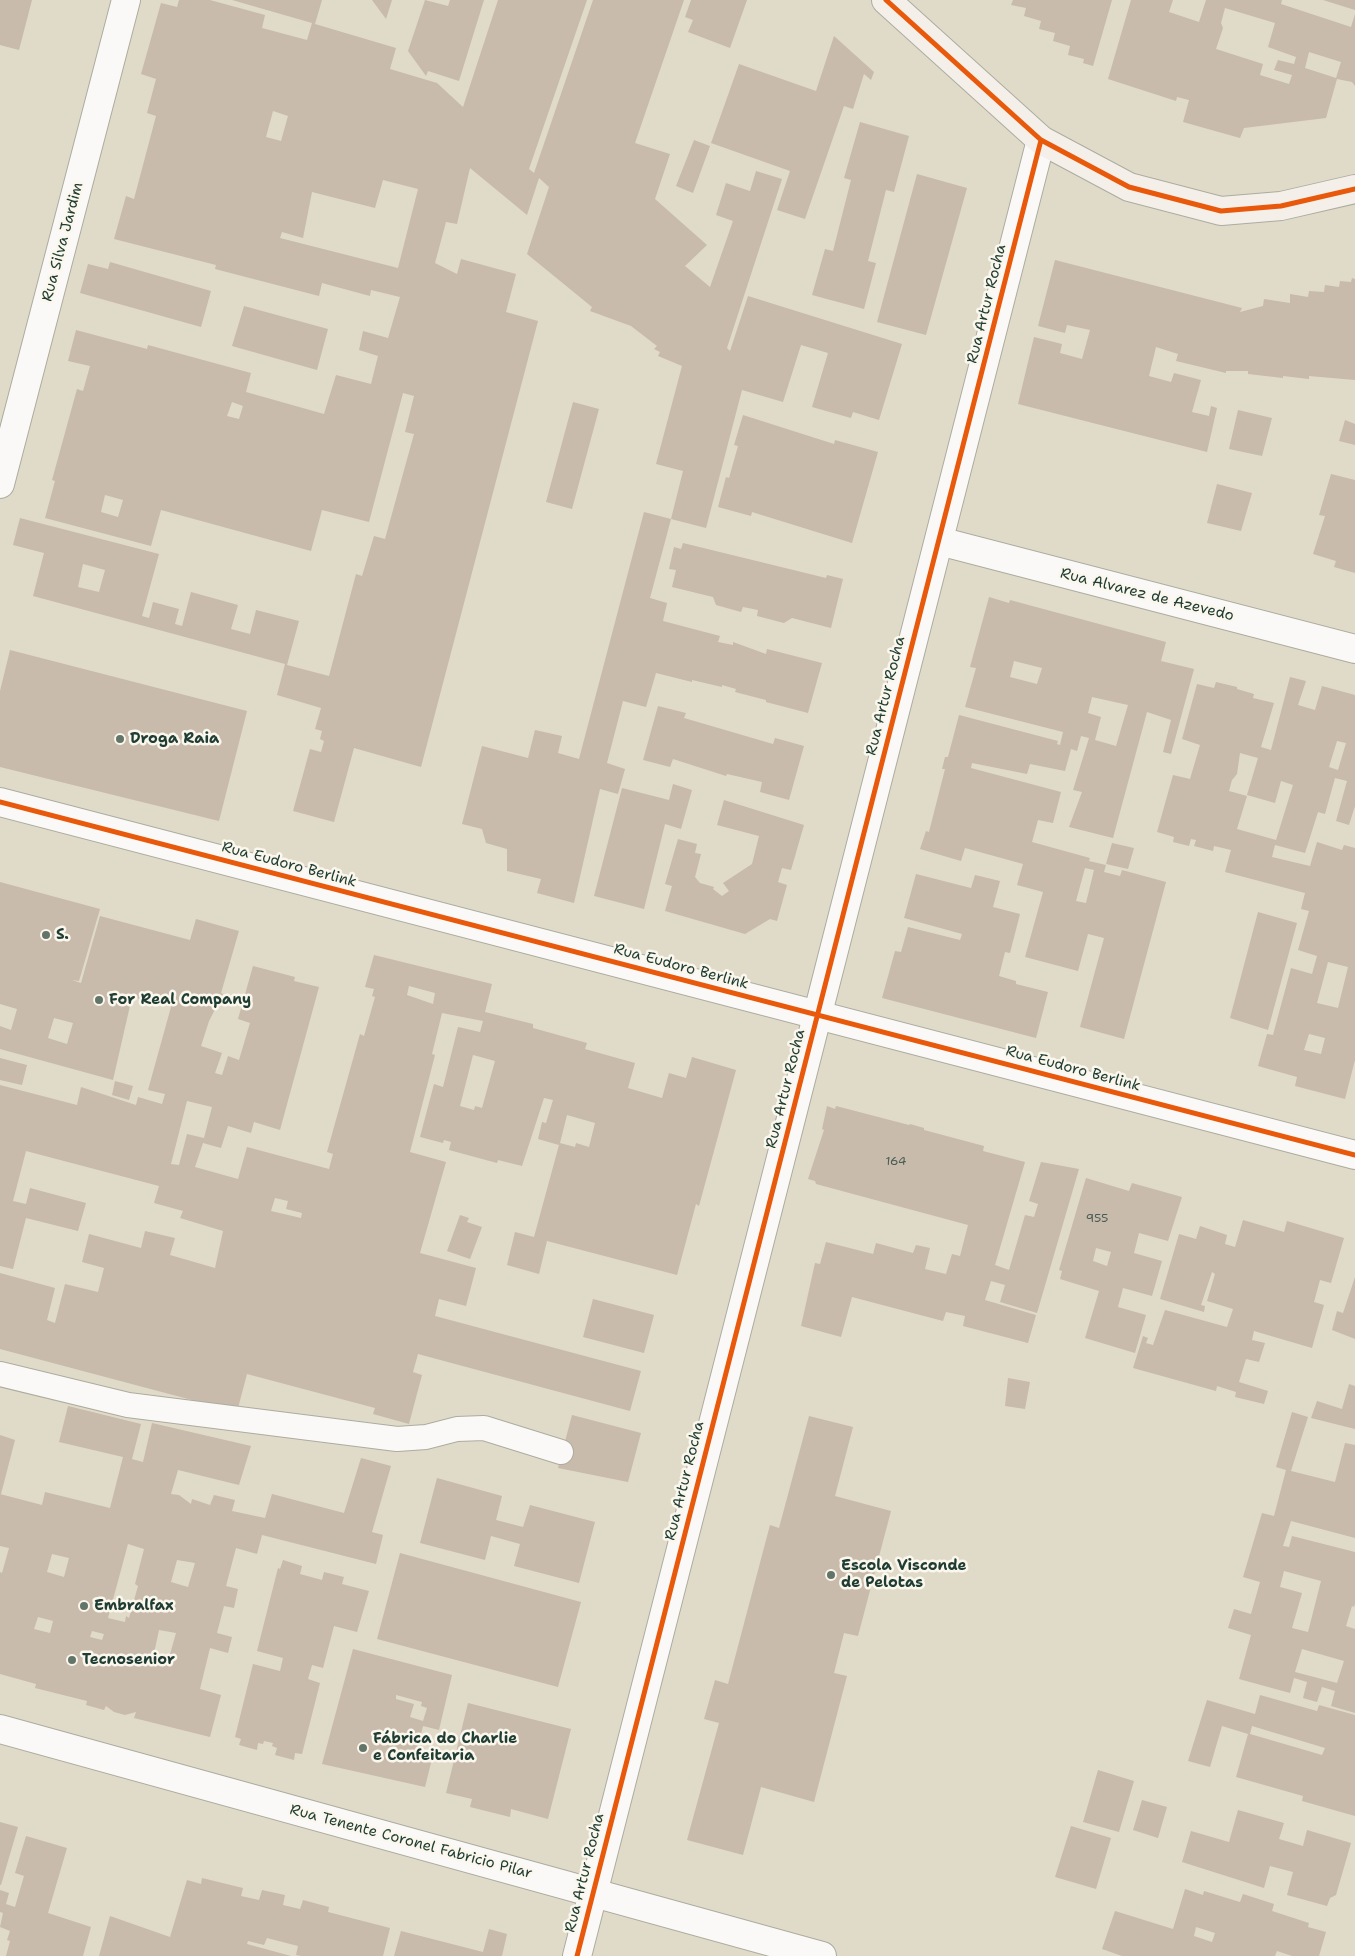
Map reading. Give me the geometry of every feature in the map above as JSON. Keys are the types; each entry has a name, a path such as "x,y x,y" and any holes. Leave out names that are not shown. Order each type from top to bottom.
{"main road":[{"path":"886,0 1042,140 1130,187 1221,211 1281,206 1355,189"}],"street":[{"name":"Rua Silva Jardim","path":"0,484 126,0"},
{"name":"Rua Artur Rocha","path":"577,1956 1042,140"},
{"name":"Rua Alvarez de Azevedo","path":"939,542 1355,648"},
{"name":"Rua Eudoro Berlink","path":"0,802 1355,1155"},
{"name":"Rua Tenente Coronel Fabricio Pilar","path":"0,1729 822,1956"}],"lane":[{"path":"0,1374 128,1404 397,1439 426,1437 456,1429 484,1428 561,1452"}],"building":[{"path":"0,0 32,0 19,50 0,45"},
{"path":"179,0 210,0 265,15 262,28 307,40 312,23 232,0 322,0 315,24 396,48 390,69 437,83 463,107 498,0 587,0 529,169 534,173 593,0 684,0 635,143 670,154 655,199 707,245 685,266 710,287 733,221 716,215 726,183 750,191 756,171 782,179 727,348 730,351 748,296 902,344 879,420 853,412 851,418 812,407 828,353 801,345 783,402 742,390 706,528 671,519 683,471 656,464 682,366 658,356 660,352 654,349 657,346 631,326 590,311 592,307 527,254 549,187 539,178 527,215 470,168 457,224 446,222 435,263 457,274 461,259 516,274 506,312 538,321 421,767 354,748 334,822 293,811 310,749 321,752 324,741 320,739 322,731 315,729 321,708 277,695 285,664 33,596 44,553 13,545 20,518 159,554 142,616 149,618 153,602 179,609 175,624 182,626 191,592 238,605 231,629 250,634 256,610 299,621 287,665 329,676 356,574 362,576 374,536 385,539 414,434 405,432 414,396 403,393 369,522 322,510 311,551 161,510 151,546 45,518 55,481 52,480 77,389 83,391 90,366 68,361 76,330 147,349 148,345 251,373 246,392 324,414 336,375 371,384 378,356 359,350 363,331 388,338 400,297 371,290 370,296 322,283 319,296 215,269 216,265 114,239 126,196 134,199 156,116 147,113 156,79 141,74 161,3 177,7","holes":["273,111 288,116 281,141 266,137","383,180 418,189 398,268 280,238 282,232 303,238 312,192 375,208","232,402 243,406 239,419 227,416","105,495 123,500 118,517 101,512","83,564 105,570 99,592 78,587"]},
{"path":"372,0 392,0 386,19"},
{"path":"425,0 448,6 450,0 484,0 459,81 428,71 426,76 408,51"},
{"path":"691,0 747,0 730,48 688,32 693,20 685,17"},
{"path":"1013,0 1112,0 1093,66 1083,63 1084,59 1068,55 1070,46 1053,41 1055,33 1039,29 1041,21 1024,16 1026,8 1011,5"},
{"path":"1131,0 1173,0 1169,12 1199,22 1206,0 1282,0 1281,4 1351,27 1355,14 1355,86 1352,82 1337,79 1326,118 1244,128 1240,138 1183,122 1189,100 1177,97 1176,101 1108,79","holes":["1225,8 1275,23 1268,47 1296,57 1294,64 1278,60 1274,70 1292,75 1289,84 1260,75 1263,64 1216,49 1223,28 1221,23","1309,52 1341,62 1336,78 1305,68"]},
{"path":"1323,0 1355,0 1355,10"},
{"path":"834,36 874,72 871,80 864,74 853,109 844,106 805,219 777,210 790,171 711,143 739,64 816,91"},
{"path":"860,122 909,136 894,192 886,190 868,261 876,263 864,309 812,295 825,249 833,251 851,180 844,178"},
{"path":"694,140 710,146 693,193 676,186"},
{"path":"917,174 967,188 926,335 877,322"},
{"path":"1055,260 1242,308 1240,312 1263,306 1264,299 1290,303 1290,294 1308,297 1309,291 1324,292 1325,285 1339,287 1340,281 1351,282 1352,278 1355,279 1355,380 1309,376 1309,379 1283,376 1283,378 1248,374 1248,371 1226,371 1226,373 1176,361 1178,354 1156,347 1149,376 1171,382 1174,373 1201,380 1192,412 1209,416 1211,406 1217,408 1207,452 1018,404 1034,337 1062,344 1060,353 1082,359 1090,330 1067,325 1065,333 1038,326"},
{"path":"110,262 211,291 201,327 80,293 88,264 108,269"},
{"path":"244,306 328,329 317,370 232,346"},
{"path":"573,402 599,409 572,509 546,502"},
{"path":"1238,410 1272,418 1262,456 1229,449"},
{"path":"743,415 834,444 835,440 878,452 852,543 752,512 751,516 718,507 726,477 729,478 738,446 734,445"},
{"path":"1345,420 1355,424 1355,445 1339,441"},
{"path":"1331,474 1355,480 1355,573 1334,567 1336,561 1313,554 1325,516 1319,515"},
{"path":"1217,484 1252,493 1241,531 1207,523"},
{"path":"644,512 671,519 650,598 667,603 663,621 720,636 718,642 733,645 733,642 766,654 767,649 822,663 808,713 735,692 736,689 722,685 722,687 692,680 692,682 656,673 646,707 623,701 607,763 625,769 618,794 600,789 574,903 537,893 541,879 507,871 507,849 486,843 482,829 462,824 482,746 528,758 535,730 562,736 558,753 579,759"},
{"path":"683,543 826,578 827,575 843,579 831,628 792,618 784,623 757,616 758,610 743,607 741,612 716,605 713,597 672,587 676,570 669,569 674,547 681,549"},
{"path":"989,597 1009,603 1010,600 1166,642 1161,661 1194,669 1171,754 1163,752 1171,720 1147,712 1113,838 1069,827 1082,792 1073,790 1089,738 1081,736 1077,751 1071,749 1065,771 1030,764 1027,774 972,763 971,768 1061,792 1053,823 1038,820 1032,842 1090,858 1089,861 1106,865 1104,872 1120,876 1122,870 1166,882 1124,1039 1080,1027 1104,938 1088,934 1078,971 1025,957 1043,892 1017,885 1023,864 965,848 961,861 920,849 926,831 929,832 945,769 942,769 945,757 948,757 959,715 1058,741 1057,744 1060,745 1063,732 965,707 976,668 970,667","holes":["1014,661 1042,668 1037,684 1010,677","1092,697 1128,705 1116,746 1095,740 1101,717 1088,713","1085,868 1094,870 1086,903 1076,901"]},
{"name":"Droga Raia","path":"10,650 247,711 219,821 0,767 0,691"},
{"path":"1290,677 1306,681 1298,705 1315,710 1322,686 1355,695 1355,806 1349,825 1336,821 1347,781 1335,778 1325,814 1318,812 1305,853 1275,845 1272,857 1310,866 1317,842 1342,850 1344,845 1355,848 1355,1060 1345,1099 1295,1086 1297,1077 1258,1066 1267,1034 1273,1035 1291,968 1312,974 1317,956 1298,950 1309,911 1301,909 1305,893 1225,872 1231,850 1214,846 1213,851 1194,846 1196,840 1191,839 1189,846 1173,842 1174,837 1157,832 1173,775 1190,779 1200,745 1182,739 1197,684 1214,688 1216,682 1237,687 1237,689 1254,694 1253,698 1274,703 1261,747 1271,750","holes":["1337,741 1346,743 1338,770 1329,767","1240,753 1258,758 1247,795 1275,803 1281,781 1293,785 1276,840 1237,829 1247,796 1229,791 1232,780 1237,774","1328,962 1348,967 1338,1008 1317,1003","1309,1034 1325,1038 1321,1054 1304,1050"]},
{"path":"658,706 686,713 684,718 773,744 775,738 804,746 789,800 760,792 762,782 727,774 726,776 673,759 670,767 643,760"},
{"path":"673,784 692,790 681,829 665,824 644,909 594,896 622,788 669,800"},
{"path":"724,800 804,825 791,870 782,868 778,882 787,885 777,921 770,919 745,934 665,911 672,886 665,884 678,839 697,844 695,853 701,854 695,877 700,883 714,887 713,889 722,896 729,891 723,883 752,864 759,836 717,825"},
{"path":"1112,843 1134,848 1128,869 1106,864"},
{"path":"916,874 971,888 975,875 1000,881 993,907 1020,914 1010,953 1005,952 999,976 1016,981 1016,984 1048,992 1036,1038 882,998 895,951 901,952 908,927 960,940 962,934 904,918"},
{"path":"0,882 100,909 79,981 72,980 81,983 100,916 190,940 196,919 239,931 221,993 223,994 209,1021 201,1046 222,1053 215,1073 222,1075 228,1056 239,1060 250,1023 238,1019 253,966 295,977 294,981 319,987 280,1130 254,1122 251,1133 228,1126 221,1148 203,1143 195,1167 238,1179 247,1147 329,1169 333,1154 327,1152 360,1034 364,1036 375,997 372,996 374,989 365,987 374,955 492,984 485,1012 533,1024 533,1028 587,1043 585,1049 635,1063 628,1088 662,1098 669,1073 686,1078 692,1057 736,1070 699,1206 696,1204 677,1275 547,1241 539,1274 507,1265 515,1232 534,1237 559,1145 538,1139 542,1122 546,1123 553,1100 544,1098 522,1166 498,1160 497,1163 449,1150 451,1142 444,1140 443,1143 420,1137 434,1084 443,1087 458,1027 480,1032 483,1021 442,1013 432,1054 435,1055 410,1152 446,1162 420,1253 476,1268 466,1306 439,1299 435,1316 641,1371 630,1411 418,1354 413,1372 422,1375 409,1424 373,1414 375,1408 247,1374 237,1412 0,1349 0,1273 55,1288 47,1320 55,1323 65,1284 98,1292 104,1268 82,1262 89,1234 141,1248 145,1231 175,1238 170,1255 215,1268 223,1231 180,1218 183,1211 154,1203 159,1186 26,1151 13,1201 26,1204 30,1188 86,1203 78,1231 26,1218 13,1269 0,1266 0,1085 77,1105 81,1087 136,1105 138,1097 162,1104 165,1094 148,1090 171,1007 132,997 113,1080 0,1049 0,1026 11,1030 17,1009 0,1004","holes":["409,986 435,993 433,1004 407,995","54,1018 73,1023 67,1044 48,1038","473,1055 495,1061 482,1108 475,1106 474,1110 460,1106","187,1101 212,1107 204,1138 187,1134 179,1165 171,1164","567,1115 595,1123 589,1147 576,1143 575,1147 560,1143","275,1198 288,1201 286,1209 302,1213 301,1218 271,1211"]},
{"path":"1258,912 1297,923 1268,1030 1230,1018"},
{"path":"0,1058 27,1065 22,1085 0,1080"},
{"path":"115,1081 133,1086 129,1100 112,1095"},
{"path":"827,1106 835,1109 836,1106 910,1124 924,1128 924,1130 984,1146 983,1151 1025,1162 995,1265 1009,1270 1025,1215 1034,1217 1038,1204 1029,1201 1041,1162 1079,1169 1037,1313 1000,1302 1005,1285 991,1281 985,1300 1036,1315 1028,1343 963,1326 965,1316 946,1312 943,1321 852,1297 841,1337 801,1326 815,1263 820,1264 826,1242 873,1254 876,1243 913,1253 916,1245 930,1248 925,1269 946,1274 952,1254 960,1256 968,1225 816,1184 815,1181 808,1179 824,1130 822,1129"},
{"path":"1086,1178 1129,1191 1132,1183 1182,1197 1168,1241 1139,1233 1134,1253 1162,1261 1152,1296 1123,1288 1118,1307 1146,1315 1135,1353 1085,1338 1099,1291 1060,1279 1062,1271 1059,1270","holes":["1096,1248 1111,1252 1107,1266 1093,1261"]},
{"path":"460,1215 469,1218 467,1222 482,1227 470,1259 447,1251"},
{"path":"1243,1220 1284,1232 1287,1221 1344,1238 1331,1283 1320,1280 1314,1302 1324,1305 1312,1348 1254,1331 1252,1340 1265,1343 1259,1362 1246,1359 1239,1382 1268,1391 1264,1404 1235,1397 1236,1392 1217,1386 1216,1391 1133,1368 1143,1336 1148,1338 1146,1343 1153,1345 1165,1310 1227,1327 1233,1309 1207,1301 1215,1274 1212,1272 1201,1305 1205,1306 1204,1312 1160,1299 1179,1234 1196,1239 1200,1226 1227,1235 1225,1244 1235,1247"},
{"path":"1355,1277 1355,1339 1332,1330 1337,1311 1343,1313"},
{"path":"593,1299 654,1315 644,1353 583,1337"},
{"path":"1008,1378 1030,1382 1025,1409 1005,1406"},
{"path":"1349,1384 1355,1386 1355,1429 1311,1418 1317,1401 1342,1409"},
{"path":"68,1406 141,1424 132,1459 143,1462 152,1423 251,1446 239,1485 178,1470 171,1494 179,1495 191,1504 192,1499 210,1505 214,1495 235,1500 232,1511 265,1518 272,1494 344,1513 361,1458 391,1466 372,1532 383,1535 376,1564 262,1535 257,1554 236,1548 226,1586 238,1589 234,1608 224,1606 217,1633 232,1637 228,1653 210,1648 200,1689 221,1695 210,1737 134,1718 136,1712 125,1715 114,1712 106,1706 104,1710 86,1705 87,1701 35,1688 36,1684 0,1674 0,1572 2,1573 9,1548 0,1546 0,1494 42,1505 45,1492 110,1508 123,1457 59,1442","holes":["128,1544 144,1549 135,1584 138,1586 129,1618 126,1616 125,1622 108,1618","52,1554 69,1558 64,1577 47,1572","177,1560 195,1563 188,1587 171,1582","38,1617 53,1621 50,1633 34,1629","159,1630 176,1633 167,1665 155,1662 156,1658 153,1658","92,1631 104,1634 102,1640 90,1637"]},
{"path":"1292,1412 1308,1417 1291,1471 1335,1482 1345,1443 1355,1445 1355,1538 1291,1521 1283,1546 1289,1547 1292,1536 1355,1552 1355,1604 1354,1607 1352,1606 1346,1626 1355,1629 1355,1713 1331,1706 1335,1691 1322,1687 1317,1702 1303,1698 1307,1682 1294,1678 1290,1693 1239,1679 1251,1635 1228,1628 1234,1609 1251,1614 1260,1582 1243,1577 1262,1513 1274,1516 1286,1470 1276,1467","holes":["1284,1571 1321,1581 1308,1632 1292,1628 1302,1593 1280,1587","1302,1649 1344,1661 1337,1683 1295,1672"]},
{"path":"572,1415 641,1433 628,1482 558,1468"},
{"path":"809,1416 853,1427 835,1496 891,1511 858,1636 844,1633 834,1673 847,1676 814,1802 761,1787 743,1855 687,1840 719,1723 704,1719 715,1680 728,1684 770,1525 779,1528"},
{"path":"0,1435 15,1440 1,1494 0,1494"},
{"path":"437,1478 502,1496 496,1520 523,1527 530,1505 595,1522 579,1583 514,1566 520,1544 491,1536 485,1560 420,1543"},
{"path":"400,1553 581,1602 558,1687 377,1639"},
{"path":"283,1560 302,1566 300,1574 322,1580 324,1572 344,1577 342,1584 369,1591 357,1632 334,1626 323,1668 312,1665 308,1679 320,1683 302,1754 295,1753 294,1760 275,1755 277,1748 272,1746 273,1743 264,1741 263,1744 258,1743 257,1750 239,1745 241,1739 235,1737 253,1664 280,1671 283,1658 257,1651 278,1568 280,1569"},
{"path":"353,1649 452,1675 439,1730 423,1726 415,1759 431,1763 425,1787 322,1764","holes":["396,1695 422,1702 421,1706 427,1708 423,1721 410,1717 414,1704 396,1699"]},
{"path":"1260,1695 1317,1711 1319,1705 1355,1715 1355,1816 1302,1801 1303,1796 1236,1777 1248,1734 1222,1726 1210,1767 1188,1761 1207,1700 1255,1714","holes":["1252,1726 1325,1748 1322,1755 1250,1734"]},
{"path":"468,1703 571,1729 548,1819 511,1809 510,1817 470,1807 472,1799 446,1793"},
{"path":"1098,1770 1134,1781 1119,1832 1083,1822"},
{"path":"1142,1800 1167,1807 1158,1838 1133,1830"},
{"path":"1238,1810 1284,1823 1279,1839 1303,1846 1307,1830 1351,1843 1336,1895 1330,1898 1327,1906 1287,1895 1293,1872 1270,1866 1264,1888 1182,1862 1191,1831 1229,1842"},
{"path":"0,1822 18,1827 1,1885 0,1885"},
{"path":"1071,1826 1111,1838 1096,1889 1055,1877"},
{"path":"26,1836 67,1848 48,1913 91,1927 83,1956 6,1956 10,1941 7,1940 10,1931 0,1927 3,1913 0,1912 0,1890 9,1893 6,1904 15,1907 24,1876 15,1873"},
{"path":"202,1878 243,1888 241,1896 259,1900 262,1890 285,1895 283,1905 300,1909 303,1900 329,1907 328,1912 390,1928 383,1956 301,1956 296,1955 298,1946 267,1938 264,1945 248,1941 247,1944 291,1956 99,1956 110,1916 170,1937 187,1880 201,1884"},
{"path":"1185,1889 1203,1895 1204,1891 1240,1902 1243,1894 1274,1904 1272,1911 1309,1923 1308,1927 1326,1932 1319,1956 1292,1956 1277,1951 1275,1956 1122,1956 1102,1949 1115,1911 1173,1929","holes":["1196,1927 1215,1933 1212,1942 1194,1936"]},
{"path":"489,1929 507,1934 502,1956 394,1956 401,1931 483,1952"}],"cycle path":[{"path":"886,0 1041,140 1129,187 1221,211 1281,206 1355,189"},
{"path":"577,1956 1041,140"},
{"path":"0,802 1355,1155"}],"place":[{"name":"Droga Raia","path":"120,739"},
{"name":"S.","path":"46,935"},
{"name":"For Real Company","path":"99,1000"},
{"name":"Escola Visconde de Pelotas","path":"831,1575"},
{"name":"Embralfax","path":"84,1606"},
{"name":"Tecnosenior","path":"72,1660"},
{"name":"Fábrica do Charlie e Confeitaria","path":"363,1748"}]}
